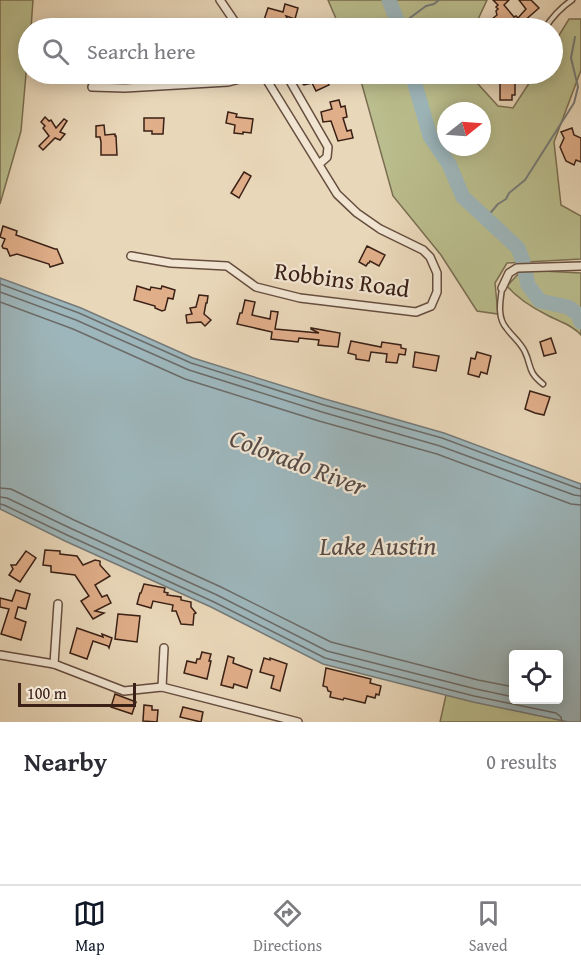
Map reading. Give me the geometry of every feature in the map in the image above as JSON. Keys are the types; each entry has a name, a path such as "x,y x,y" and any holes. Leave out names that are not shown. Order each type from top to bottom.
{"street":[{"path":"220,0 232,18"},
{"path":"92,87 124,88 193,84"},
{"path":"269,84 319,164 327,157 328,147 292,84"},
{"name":"Robbins Road","path":"131,256 171,262 227,266 256,287 300,298 416,312 431,306 437,292 437,273 430,257 423,250 380,229 357,213 337,194 319,164"},
{"path":"502,288 508,273 517,268 581,266"},
{"path":"54,664 58,604"},
{"path":"162,687 164,648"},
{"path":"0,655 54,664 124,691 162,687 298,722"}],"lane":[{"path":"552,18 561,7 572,0"},
{"path":"502,288 499,308 504,326 525,352 534,377 543,384"}],"green space":[{"path":"0,0 33,0 32,18 18,18 18,84 25,84 21,131 0,204"},
{"path":"328,0 487,0 479,18 336,18"},
{"path":"569,19 581,19 581,70 554,142 561,205 581,216 581,259 507,263 495,283 498,314 477,311 441,255 393,196 362,84 478,84 498,106 513,108 529,84 563,84 563,29"},
{"path":"522,270 581,273 581,335 570,326 531,306 507,286"},
{"path":"446,695 569,722 440,722"}],"water":[{"name":"Lake Austin","path":"0,278 81,308 193,358 444,433 581,484 581,722 569,722 473,702 323,664 211,607 0,509"}],"building":[{"path":"493,0 509,0 504,5 514,17 518,18 493,18 497,15 498,5"},
{"path":"519,0 531,0 539,8 528,18 518,18 526,9"},
{"path":"285,4 298,8 295,18 286,16 287,18 265,18 268,8 283,12"},
{"path":"312,84 329,84 329,85 316,91"},
{"path":"500,84 515,84 515,95 512,95 512,100 500,100"},
{"path":"339,100 341,107 345,106 347,117 343,118 347,131 351,130 353,138 338,141 331,121 323,122 321,112 332,109 330,102"},
{"path":"228,112 237,114 236,117 253,119 251,133 234,133 235,125 226,123"},
{"path":"45,117 51,120 56,128 64,119 67,121 60,132 65,134 60,140 55,138 43,150 39,146 49,136 41,122"},
{"path":"144,118 164,118 163,134 144,131"},
{"path":"104,125 105,135 115,134 116,136 117,155 101,155 101,142 100,137 96,137 96,126"},
{"path":"572,128 574,135 581,138 581,162 576,160 574,165 566,161 560,147 564,138 561,132"},
{"path":"244,172 251,176 239,198 231,193"},
{"path":"3,226 17,231 16,235 57,249 63,263 50,267 49,264 17,254 10,256 7,249 2,246 5,239 0,237"},
{"path":"367,246 385,255 379,266 370,261 366,266 359,262"},
{"path":"137,286 150,290 151,287 161,289 162,286 175,290 173,299 168,298 165,310 162,311 155,306 134,300"},
{"path":"199,295 208,296 204,314 211,320 205,326 201,322 187,323 186,315 192,314 190,308 196,307"},
{"path":"245,300 255,302 252,315 270,319 271,311 278,312 275,329 319,333 311,328 340,333 338,347 318,345 319,340 299,338 298,342 271,339 272,332 237,324"},
{"path":"551,338 556,353 544,356 540,342"},
{"path":"351,341 381,347 382,342 401,345 401,348 406,349 405,355 399,354 397,363 386,362 387,354 371,352 369,361 356,359 356,355 348,353"},
{"path":"415,352 439,356 436,371 413,367"},
{"path":"477,352 491,356 487,374 481,372 479,377 468,374 471,358 475,359"},
{"path":"530,391 550,397 544,415 525,409"},
{"path":"45,550 77,556 83,565 95,560 100,561 100,565 110,576 95,585 102,597 107,595 111,603 95,611 104,613 93,619 81,601 89,596 75,575 51,572 51,566 43,565"},
{"path":"26,551 36,558 20,582 9,575 13,569 11,565 16,565"},
{"path":"144,584 165,588 164,592 168,593 167,595 181,597 181,600 191,602 191,607 196,613 193,625 181,624 176,611 172,611 173,605 153,601 151,608 137,604"},
{"path":"16,590 30,594 26,609 18,607 15,618 26,622 21,640 1,634 9,609 0,607 0,598 12,601"},
{"path":"118,614 140,616 137,642 115,639"},
{"path":"77,628 112,638 109,648 93,641 87,659 70,653"},
{"path":"202,652 211,654 207,679 184,673 187,661 196,663"},
{"path":"228,656 234,658 233,663 252,670 247,688 234,684 233,688 221,685"},
{"path":"264,658 287,664 280,691 271,688 274,676 260,672"},
{"path":"326,668 371,679 370,683 381,686 379,695 376,694 375,698 367,696 365,703 330,697 331,692 323,686"},
{"path":"115,694 136,702 132,714 111,707"},
{"path":"144,705 152,706 152,710 158,710 157,722 143,721"},
{"path":"183,707 203,712 201,722 180,717"}],"waterway":[{"path":"389,0 396,18"},
{"path":"410,18 439,0"},
{"path":"486,218 498,204 506,199 509,193 525,180 574,103 578,87 571,58 575,37"},
{"path":"415,84 430,136 449,164 463,197 518,248 523,261"},
{"path":"525,271 528,285 540,301 568,307 578,314 581,322"}],"water label":[{"name":"Colorado River","path":"298,462"}]}
